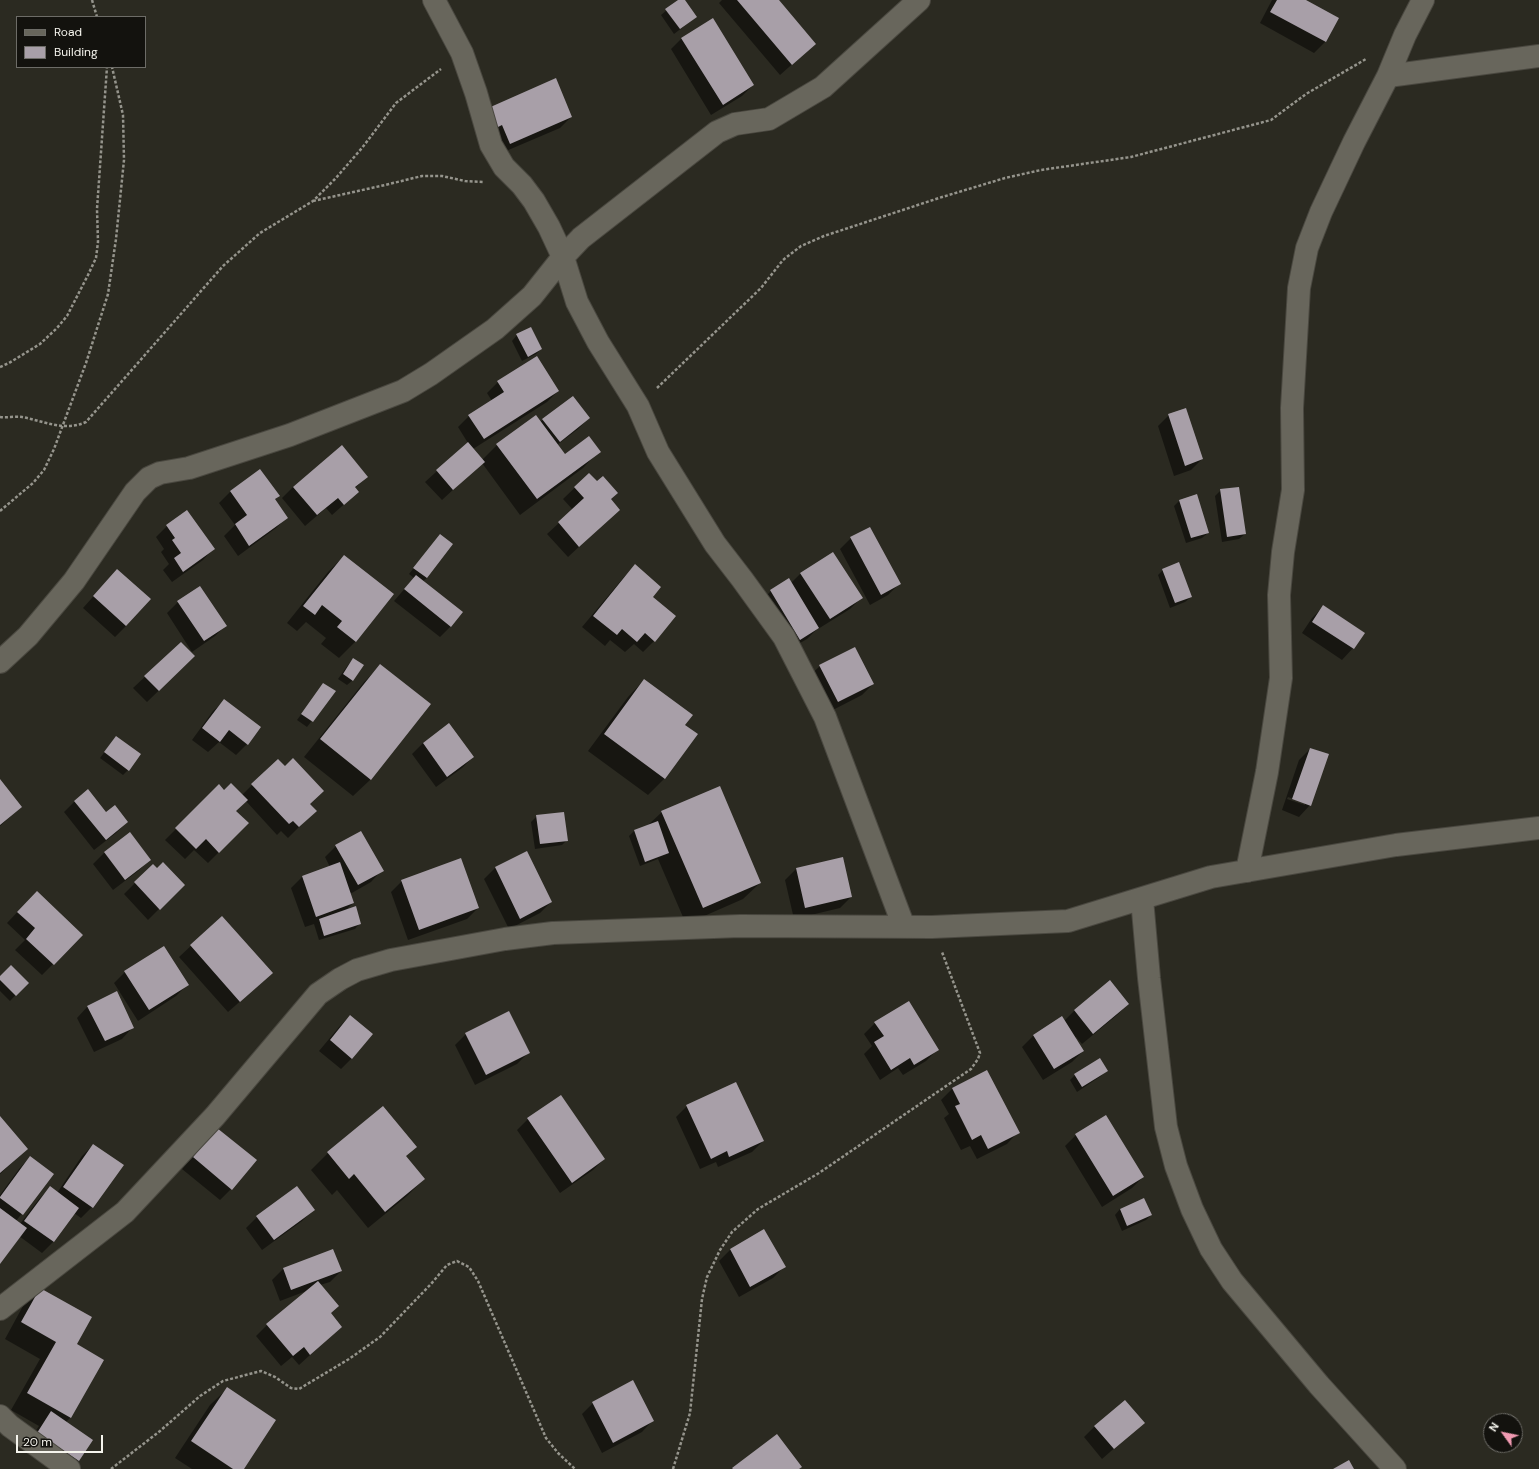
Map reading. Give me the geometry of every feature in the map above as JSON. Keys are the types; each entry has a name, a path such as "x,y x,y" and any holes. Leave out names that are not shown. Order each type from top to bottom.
{"street":[{"path":"434,0 462,53 476,93 491,145 504,167 522,185 534,201 549,226 563,257 577,302 598,342 638,406 658,452 715,544 784,637 825,716 904,927"},
{"path":"0,662 28,636 74,581 135,492 149,478 160,473 190,468 290,435 403,391 431,374 494,329 532,296 563,257 581,238 717,132 735,124 769,118 823,87 919,0"},
{"path":"1247,871 1267,772 1281,678 1280,595 1283,552 1293,490 1292,408 1299,288 1307,248 1321,212 1354,142 1388,76 1405,35 1423,0"},
{"path":"1388,76 1539,56"},
{"path":"0,1308 125,1212 215,1116 318,994 340,979 358,970 391,960 459,947 553,933 740,926 932,927 1068,921 1142,899 1211,876 1396,845 1539,828"},
{"path":"1142,899 1166,1127 1176,1166 1192,1209 1211,1249 1232,1281 1319,1385 1395,1469"},
{"path":"0,1416 10,1426 69,1469"}],"path":[{"path":"92,0 97,16"},
{"path":"638,406 732,318 761,288 783,260 801,246 824,236 1005,178 1040,170 1131,157 1271,120 1306,94 1405,35"},
{"path":"0,417 21,417 62,427 80,425 86,422 222,266 260,233 313,201 335,179 362,148 396,103 462,53"},
{"path":"0,367 40,344 57,328 67,316 96,258 98,242 97,209 107,68"},
{"path":"0,511 33,484 44,470 86,363 108,294 116,239 124,160 123,115 112,68"},
{"path":"313,201 385,186 422,176 442,176 465,181 522,185"},
{"path":"673,1469 690,1413 702,1299 707,1277 720,1250 732,1232 758,1209 819,1173 971,1069 978,1059 980,1053 932,927"},
{"path":"111,1469 160,1431 200,1396 223,1381 261,1371 275,1376 291,1388 299,1389 349,1359 380,1337 431,1284 447,1265 457,1261 469,1267 478,1281 546,1438 558,1453 575,1469"}],"building":[{"path":"678,0 685,0 697,17 680,29 665,9"},
{"path":"737,0 779,0 816,44 792,65"},
{"path":"1277,0 1306,0 1339,18 1326,42 1270,12"},
{"path":"713,18 754,85 723,105 681,38"},
{"path":"556,78 572,117 510,144 502,125 494,129 486,109"},
{"path":"531,327 542,349 528,357 516,334"},
{"path":"537,356 559,391 484,439 468,415 504,392 497,381"},
{"path":"573,396 590,418 560,442 542,419"},
{"path":"1186,408 1203,459 1185,466 1168,414"},
{"path":"536,415 565,454 589,436 601,452 537,499 496,444"},
{"path":"468,442 485,462 453,490 436,470"},
{"path":"342,445 368,477 355,487 359,492 344,505 338,498 317,515 293,487"},
{"path":"260,469 280,496 275,499 288,518 249,546 235,524 247,515 230,491"},
{"path":"589,473 597,481 603,476 618,493 611,499 620,510 579,547 558,522 584,498 574,487"},
{"path":"1239,487 1246,534 1227,537 1220,489"},
{"path":"1197,494 1209,533 1191,538 1179,500"},
{"path":"187,510 215,549 183,572 174,558 181,553 172,540 175,538 166,525"},
{"path":"870,527 901,584 881,595 850,537"},
{"path":"440,534 453,544 427,578 413,568"},
{"path":"833,552 863,598 830,619 800,573"},
{"path":"344,555 394,594 356,642 337,627 342,621 322,605 315,615 303,606"},
{"path":"1179,562 1192,597 1175,603 1162,569"},
{"path":"635,564 661,587 653,597 676,616 655,642 645,633 637,642 622,629 617,635 593,616"},
{"path":"117,569 151,599 126,626 93,596"},
{"path":"416,575 463,612 451,627 404,589"},
{"path":"789,578 819,628 800,640 770,590"},
{"path":"200,586 227,626 204,641 177,601"},
{"path":"1323,605 1365,633 1354,649 1312,622"},
{"path":"181,642 195,656 159,691 144,676"},
{"path":"855,647 874,684 838,702 819,665"},
{"path":"353,658 364,665 353,681 343,674"},
{"path":"380,664 431,704 371,780 320,739"},
{"path":"644,679 693,715 685,725 698,734 665,779 604,734"},
{"path":"323,683 336,691 313,722 301,714"},
{"path":"224,699 261,727 248,745 229,730 220,742 202,728"},
{"path":"449,723 474,757 447,777 423,743"},
{"path":"116,736 141,754 129,771 104,752"},
{"path":"1310,748 1329,754 1311,806 1292,799"},
{"path":"293,758 324,791 310,804 317,811 299,827 293,821 289,824 251,784 278,759 285,766"},
{"path":"0,779 22,807 0,825"},
{"path":"231,783 248,800 236,811 249,823 219,853 206,839 196,849 175,828 219,784 224,790"},
{"path":"720,786 761,883 703,908 661,811"},
{"path":"88,789 106,812 115,805 128,822 106,840 74,801"},
{"path":"564,812 568,841 540,844 536,815"},
{"path":"658,821 669,853 645,862 634,830"},
{"path":"361,831 384,871 358,885 335,845"},
{"path":"130,832 151,860 125,880 104,852"},
{"path":"527,851 552,902 520,919 495,867"},
{"path":"843,857 852,897 805,908 796,868"},
{"path":"461,858 479,908 419,930 401,880"},
{"path":"163,862 185,885 160,910 134,882 153,864 157,868"},
{"path":"340,862 354,903 316,917 302,876"},
{"path":"37,891 83,935 54,965 26,939 35,928 17,912"},
{"path":"356,906 361,924 324,936 319,919"},
{"path":"222,916 273,973 240,1002 190,945"},
{"path":"164,946 189,985 149,1010 124,971"},
{"path":"11,965 29,983 16,996 0,980 0,976"},
{"path":"1110,980 1129,1004 1093,1034 1074,1010"},
{"path":"117,991 134,1028 105,1041 87,1006"},
{"path":"909,1001 939,1050 914,1065 910,1058 891,1070 874,1042 884,1036 874,1022"},
{"path":"509,1011 530,1053 486,1075 465,1033"},
{"path":"350,1015 373,1034 352,1059 330,1040"},
{"path":"1062,1016 1084,1051 1054,1069 1033,1035"},
{"path":"1100,1058 1108,1071 1082,1087 1074,1074"},
{"path":"987,1070 1020,1133 988,1149 981,1135 972,1140 955,1106 960,1104 952,1088"},
{"path":"736,1082 764,1141 729,1157 727,1151 711,1159 686,1105"},
{"path":"561,1095 605,1159 572,1183 527,1118"},
{"path":"383,1106 417,1147 406,1156 425,1179 385,1212 354,1174 349,1179 327,1152"},
{"path":"1106,1115 1144,1177 1113,1196 1075,1134"},
{"path":"0,1116 28,1149 0,1173"},
{"path":"217,1128 257,1160 232,1190 193,1157"},
{"path":"93,1144 124,1165 93,1208 63,1187"},
{"path":"30,1156 54,1174 23,1215 0,1197"},
{"path":"50,1186 79,1208 54,1242 24,1221"},
{"path":"297,1186 315,1210 274,1240 256,1216"},
{"path":"1144,1198 1152,1215 1127,1226 1120,1209"},
{"path":"0,1208 27,1228 0,1264"},
{"path":"764,1229 786,1267 750,1287 730,1249"},
{"path":"333,1249 342,1271 291,1290 283,1268"},
{"path":"318,1281 339,1306 331,1313 342,1327 310,1355 304,1347 293,1356 266,1324"},
{"path":"40,1288 92,1317 77,1344 104,1360 71,1418 27,1393 56,1342 21,1322"},
{"path":"633,1380 654,1421 613,1443 592,1402"},
{"path":"227,1387 276,1420 244,1469 233,1469 191,1441"},
{"path":"1125,1400 1145,1423 1114,1449 1094,1426"},
{"path":"51,1411 93,1440 79,1461 37,1433"},
{"path":"777,1434 802,1467 799,1469 732,1468"},
{"path":"1349,1460 1354,1469 1333,1469"}]}
